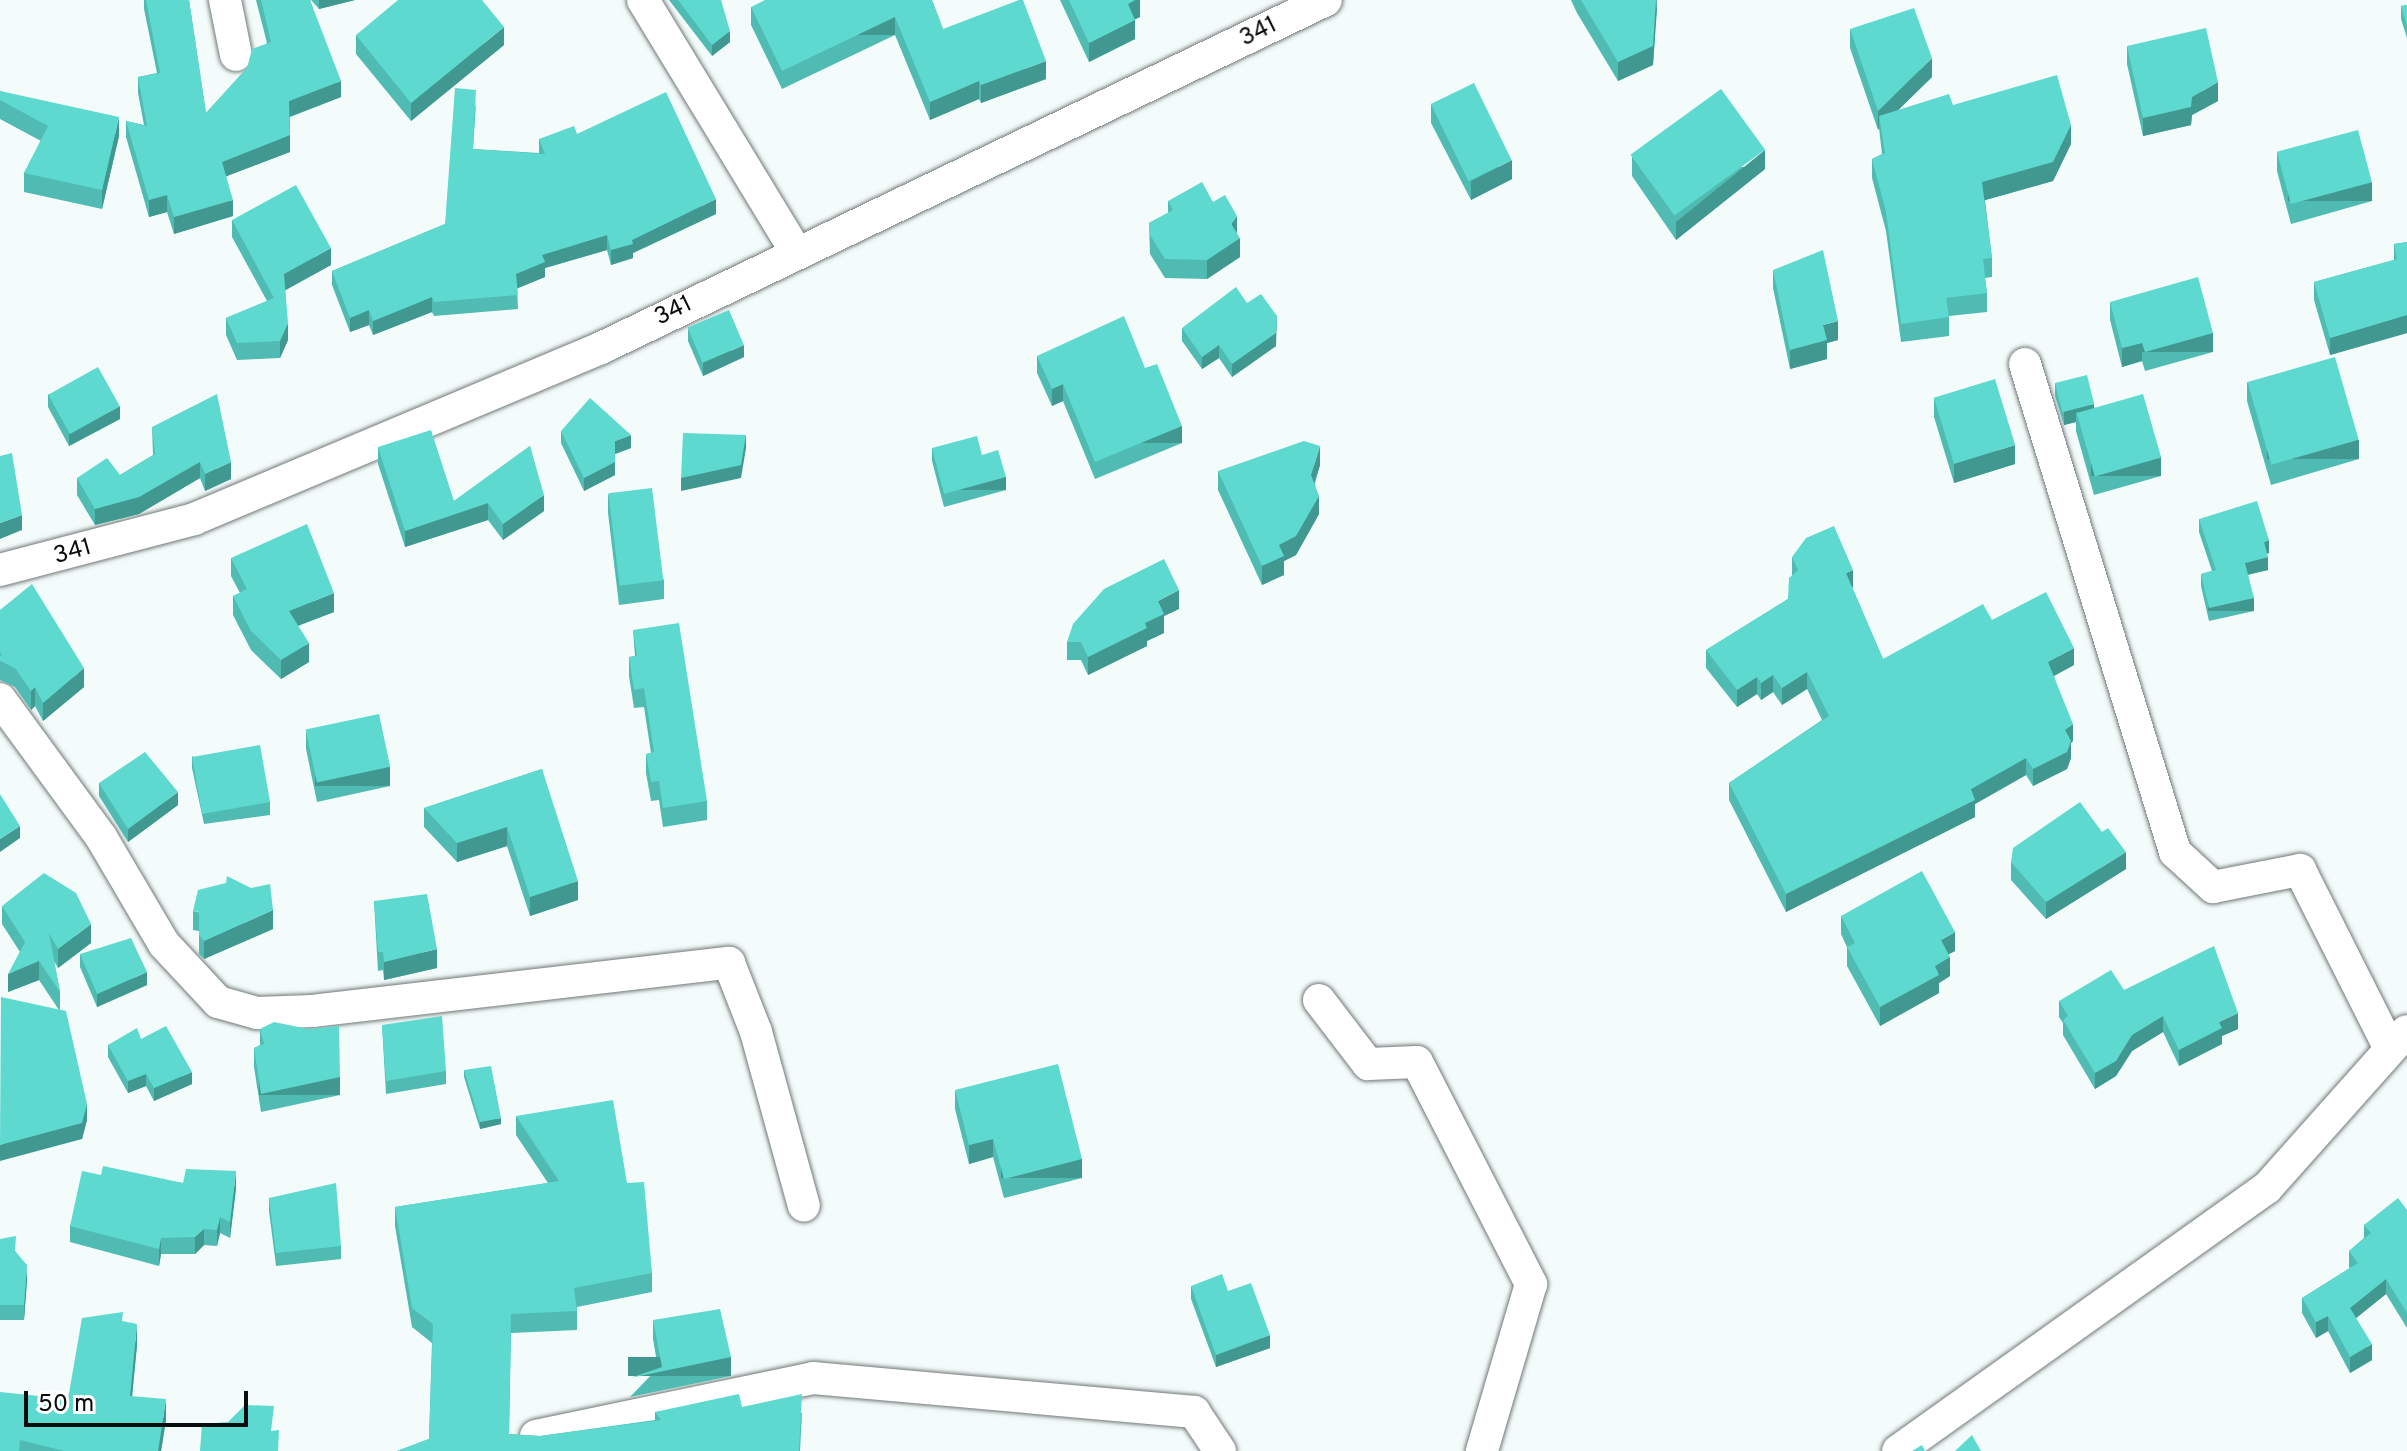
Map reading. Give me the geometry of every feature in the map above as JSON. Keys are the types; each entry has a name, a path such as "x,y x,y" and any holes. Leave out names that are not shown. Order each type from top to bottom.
{"street":[{"path":"225,0 236,55"},
{"path":"643,0 796,252"},
{"name":"341","path":"0,570 194,519 601,348 796,252 1018,151 1326,0"},
{"path":"1898,1451 2267,1188 2398,1039 2300,870 2213,887 2175,852 2025,364"},
{"path":"0,699 101,837 164,944 218,1002 257,1013 312,1011 729,963 756,1032 804,1206"},
{"path":"1319,1000 1368,1064 1417,1062 1531,1284 1482,1451"},
{"path":"536,1436 813,1378 1194,1412 1220,1451"}],"building":[{"path":"146,0 189,0 206,113 247,68 252,49 271,42 261,0 310,0 341,81 289,101 290,135 222,162 233,200 174,217 167,195 149,200 126,121 147,126 138,77 160,73"},
{"path":"398,0 482,0 504,27 411,103 356,35"},
{"path":"678,0 721,0 730,31 712,45"},
{"path":"765,0 932,0 943,29 1023,0 1046,61 981,85 979,81 930,102 895,17 782,71 751,7"},
{"path":"1069,0 1135,0 1128,4 1135,20 1089,43"},
{"path":"1581,0 1656,0 1653,46 1618,62"},
{"path":"2407,5 2407,26 2401,6"},
{"path":"1914,8 1932,58 1878,111 1850,29"},
{"path":"2206,28 2218,82 2192,97 2191,107 2143,118 2127,46"},
{"path":"2057,75 2071,125 2053,162 1982,182 1992,258 1983,259 1987,293 1946,298 1949,317 1901,324 1886,212 1872,159 1885,153 1879,116 1949,94 1953,105"},
{"path":"1474,83 1512,160 1469,181 1431,104"},
{"path":"455,88 476,90 473,149 545,154 539,139 574,126 577,134 666,92 716,199 632,240 633,244 611,250 607,235 542,255 545,262 516,274 518,295 434,302 432,297 373,321 369,310 350,318 332,271 445,224"},
{"path":"1721,89 1765,150 1674,216 1630,155"},
{"path":"0,91 119,117 102,190 24,173 48,126 0,100"},
{"path":"2358,130 2372,182 2291,204 2277,152"},
{"path":"1202,182 1213,202 1225,195 1237,216 1231,224 1240,238 1207,260 1165,259 1150,235 1149,223 1173,210 1168,201"},
{"path":"296,185 331,248 284,274 288,323 280,341 237,343 226,318 274,298 232,220"},
{"path":"2407,242 2407,315 2330,338 2314,282 2397,259 2394,244"},
{"path":"1823,250 1838,321 1823,325 1827,340 1790,350 1773,270"},
{"path":"2198,277 2213,333 2145,352 2142,343 2122,348 2110,302"},
{"path":"1236,287 1247,303 1261,294 1277,316 1276,333 1232,364 1219,345 1202,357 1182,328"},
{"path":"729,310 744,345 702,363 688,328"},
{"path":"1124,316 1145,368 1157,364 1182,426 1095,462 1063,384 1052,389 1037,356"},
{"path":"2335,357 2359,440 2271,465 2248,382"},
{"path":"98,367 120,406 70,434 48,395"},
{"path":"2087,375 2094,404 2062,412 2055,383"},
{"path":"1995,379 2015,445 1954,464 1934,398"},
{"path":"217,394 231,462 205,474 200,462 139,497 95,509 77,478 107,458 120,475 155,454 152,427"},
{"path":"2143,394 2161,457 2095,476 2077,413"},
{"path":"590,398 631,435 615,441 615,462 584,478 561,431"},
{"path":"431,430 454,501 530,446 544,495 503,524 488,503 405,531 378,447"},
{"path":"683,433 746,435 741,465 681,478"},
{"path":"977,436 982,455 998,450 1006,477 944,494 932,448"},
{"path":"1304,441 1320,446 1311,475 1319,496 1296,536 1279,545 1284,556 1262,566 1218,471"},
{"path":"12,453 22,515 0,523 0,456"},
{"path":"652,488 663,580 620,586 608,493"},
{"path":"2257,501 2269,540 2264,542 2268,557 2245,563 2254,598 2209,608 2201,574 2216,570 2199,519"},
{"path":"307,524 334,593 289,611 309,643 281,660 251,631 233,596 247,589 231,558"},
{"path":"1834,526 1853,570 1846,573 1883,659 1983,604 1992,620 2046,592 2074,648 2048,662 2073,724 2065,730 2071,741 2067,752 2033,769 2026,758 1971,789 1975,800 1786,894 1729,783 1829,716 1807,672 1782,688 1773,675 1761,683 1757,677 1737,690 1706,650 1788,599 1789,578 1798,570 1792,557 1806,538"},
{"path":"1164,559 1179,590 1158,601 1164,614 1145,623 1147,628 1088,657 1081,642 1067,642 1073,624 1104,589"},
{"path":"32,584 84,668 43,703 35,687 31,691 15,668 0,661 0,610"},
{"path":"679,623 707,801 663,808 659,781 651,782 646,754 654,752 644,688 634,690 629,657 637,656 633,630"},
{"path":"379,714 390,767 317,782 306,730"},
{"path":"260,745 270,802 202,814 192,757"},
{"path":"145,752 178,792 128,829 99,783"},
{"path":"542,769 578,881 530,897 507,827 457,843 424,808"},
{"path":"0,794 20,826 0,839"},
{"path":"2080,802 2102,832 2108,828 2126,852 2046,902 2011,862 2013,848"},
{"path":"1922,871 1955,932 1941,940 1950,957 1935,966 1939,975 1880,1007 1847,947 1855,943 1841,916"},
{"path":"44,873 76,893 91,924 58,949 49,933 60,992 39,961 8,974 25,942 2,906"},
{"path":"227,876 251,888 270,884 273,910 204,941 199,935 199,912 193,911 198,890 226,883"},
{"path":"427,894 437,949 384,962 383,952 378,952 374,901"},
{"path":"131,938 147,972 97,994 80,954"},
{"path":"2214,946 2238,1013 2219,1022 2222,1028 2179,1050 2163,1016 2132,1035 2116,1061 2095,1073 2063,1020 2068,1016 2059,1001 2111,970 2124,990"},
{"path":"1,997 66,1011 87,1104 82,1123 0,1145"},
{"path":"442,1016 446,1071 386,1081 382,1025"},
{"path":"274,1022 308,1029 339,1026 340,1077 261,1094 254,1048 264,1044 260,1029"},
{"path":"166,1026 192,1072 154,1088 146,1074 128,1081 108,1045 137,1028 141,1039"},
{"path":"1058,1064 1082,1159 1004,1179 993,1139 969,1145 955,1090"},
{"path":"491,1066 501,1118 480,1122 464,1070"},
{"path":"613,1100 627,1183 644,1182 652,1273 574,1288 577,1311 511,1314 509,1434 540,1436 661,1420 655,1412 739,1394 742,1407 802,1394 799,1451 397,1451 429,1439 433,1324 412,1308 395,1207 559,1181 516,1116"},
{"path":"103,1166 183,1183 186,1169 236,1171 230,1222 220,1217 217,1230 204,1229 195,1237 161,1238 159,1249 70,1226 82,1171 101,1175"},
{"path":"336,1183 341,1246 276,1253 269,1198"},
{"path":"2398,1198 2407,1210 2407,1313 2386,1279 2350,1308 2372,1344 2350,1357 2328,1316 2316,1322 2302,1298 2358,1263 2349,1251 2371,1233 2364,1225"},
{"path":"16,1236 15,1251 27,1265 24,1305 0,1305 0,1239"},
{"path":"1222,1274 1228,1291 1251,1283 1270,1335 1216,1355 1191,1286"},
{"path":"720,1309 731,1357 630,1378 662,1367 653,1320"},
{"path":"123,1312 122,1321 137,1324 130,1396 166,1399 158,1451 64,1451 20,1440 19,1451 0,1451 0,1392 68,1399 82,1318"},
{"path":"245,1405 274,1406 271,1431 279,1430 278,1451 200,1451 202,1424 228,1422"},
{"path":"1972,1435 1981,1451 1955,1451"}]}
